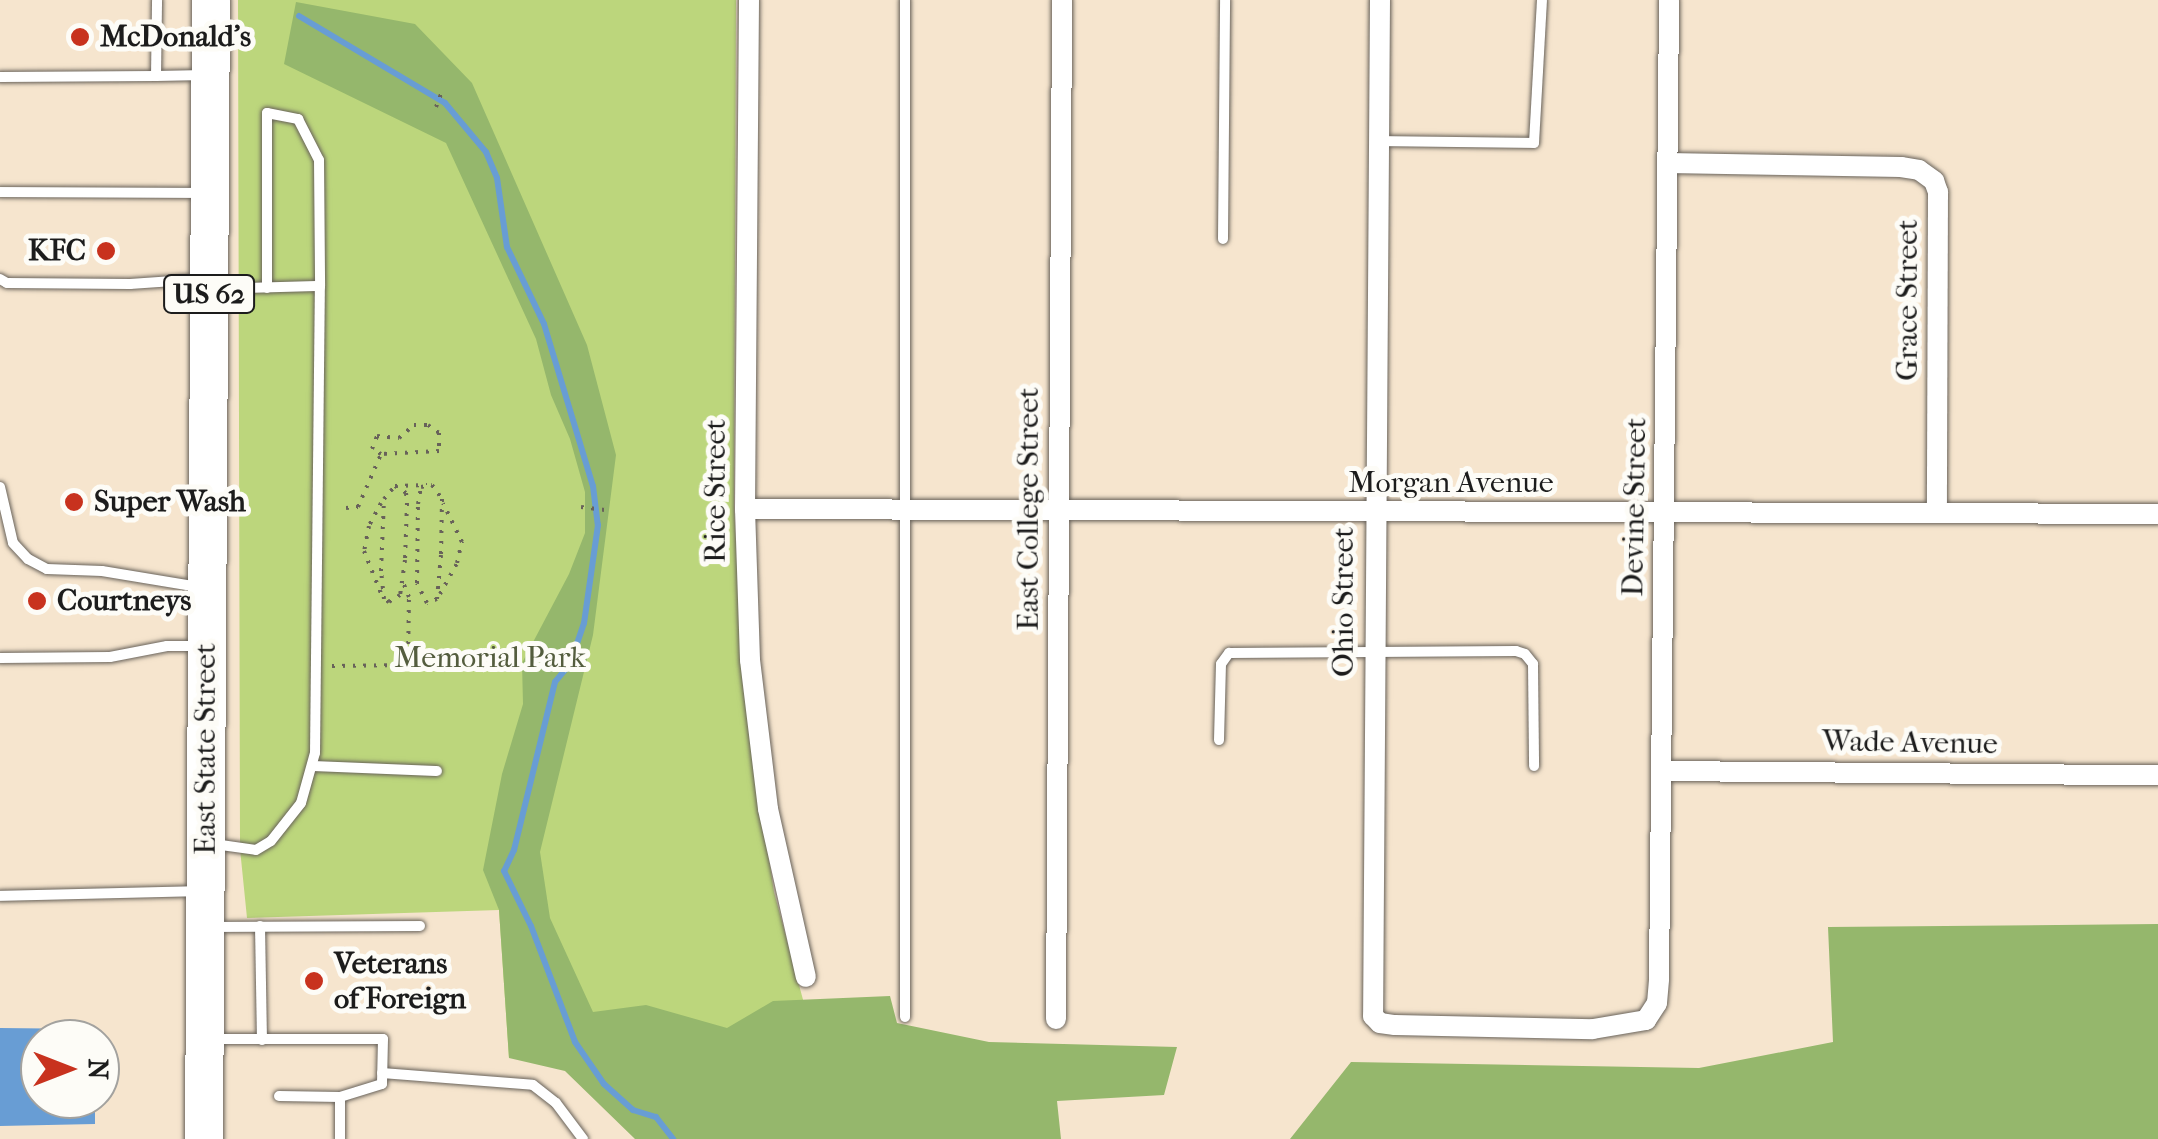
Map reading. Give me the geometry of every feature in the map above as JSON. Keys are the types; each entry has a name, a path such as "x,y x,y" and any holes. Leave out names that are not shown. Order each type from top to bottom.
{"highway":[{"name":"East State Street","path":"204,1139 211,0"}],"street":[{"name":"Rice Street","path":"749,0 745,509 750,660 758,748 780,871 806,977"},
{"name":"East College Street","path":"1056,1019 1062,0"},
{"name":"Ohio Street","path":"1380,0 1372,1010 1378,1022 1593,1029 1634,1026 1653,1013"},
{"name":"Devine Street","path":"1653,1013 1659,980 1668,0"},
{"name":"Grace Street","path":"1667,163 1901,166 1919,170 1934,181 1938,192 1938,510"},
{"name":"Morgan Avenue","path":"745,509 1375,514 1938,510 2158,514"},
{"name":"Wade Avenue","path":"1662,771 2158,776"}],"lane":[{"path":"156,0 156,76"},
{"path":"905,0 906,1018"},
{"path":"1223,239 1225,0"},
{"path":"1379,141 1534,143 1542,0"},
{"path":"0,76 211,75"},
{"path":"206,842 256,850 271,841 301,803 312,766 318,666 319,160 298,119 267,113 267,288"},
{"path":"0,192 210,192"},
{"path":"0,279 7,283 320,286"},
{"path":"0,487 13,543 47,569 102,571 208,588"},
{"path":"0,658 110,656 167,646 207,646"},
{"path":"1219,740 1221,664 1229,653 1526,654 1534,664 1534,766"},
{"path":"312,766 438,771"},
{"path":"0,896 206,909 260,926 420,926"},
{"path":"260,926 262,1040"},
{"path":"204,1039 382,1040 382,1084 340,1098 279,1096"},
{"path":"382,1073 533,1085 556,1103 583,1139"},
{"path":"340,1098 340,1139"}],"path":[{"path":"436,106 441,94"},
{"path":"414,426 428,426 442,438 434,454 381,454 372,448 373,440 399,438 414,426"},
{"path":"346,508 358,507 381,454"},
{"path":"427,485 418,491 417,582 423,600 437,599"},
{"path":"384,599 364,551 369,526 395,486 427,485 442,499 462,542 458,563 437,599"},
{"path":"384,599 396,600 403,582 407,504 406,493 395,486"},
{"path":"384,499 384,599"},
{"path":"437,599 442,499"},
{"path":"581,507 607,510"},
{"path":"318,666 408,665 409,596 403,582"},
{"path":"409,596 417,582"}],"green space":[{"name":"Memorial Park","path":"238,0 736,0 734,505 743,686 774,892 819,1059 509,1058 499,910 247,918 240,849"},
{"path":"296,2 415,24 472,83 587,345 616,455 593,635 540,852 550,918 593,1012 646,1005 727,1028 773,1001 890,996 897,1023 989,1042 1177,1047 1164,1095 1057,1101 1061,1139 635,1139 565,1071 509,1058 499,910 483,870 502,774 523,704 522,663 569,574 585,533 585,492 536,339 446,143 284,64"},
{"path":"2158,924 2158,1139 1290,1139 1351,1062 1699,1068 1833,1042 1828,927"}],"water":[{"path":"0,1028 20,1028 20,1119 95,1119 95,1124 0,1126"}],"waterway":[{"path":"299,16 445,103 486,152 497,178 507,247 544,324 593,486 598,525 584,623 570,664 555,682 514,850 504,871 531,926 575,1042 604,1084 633,1110 656,1117 673,1139"}],"place":[{"name":"McDonald's","path":"80,37"},
{"name":"KFC","path":"106,251"},
{"name":"Super Wash","path":"74,502"},
{"name":"Courtneys","path":"37,601"},
{"name":"Veterans of Foreign","path":"314,981"}]}
